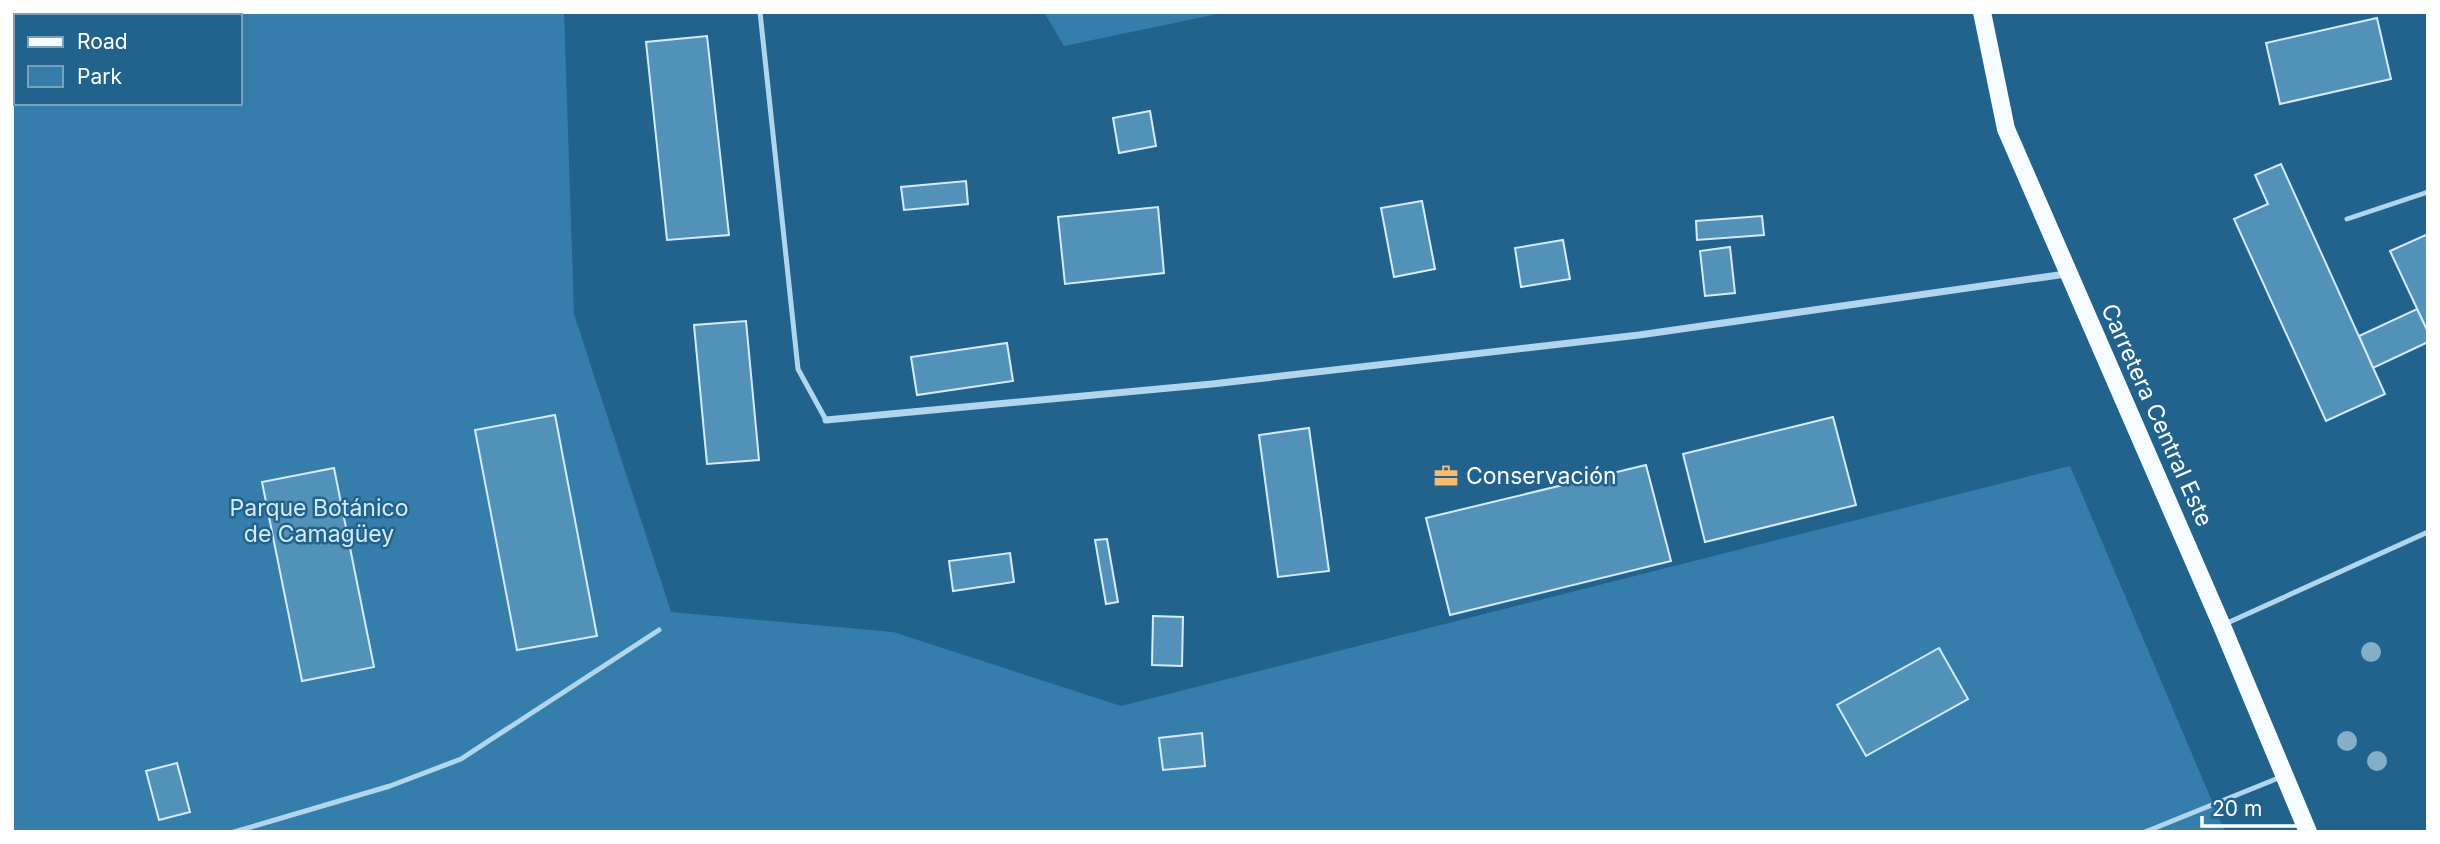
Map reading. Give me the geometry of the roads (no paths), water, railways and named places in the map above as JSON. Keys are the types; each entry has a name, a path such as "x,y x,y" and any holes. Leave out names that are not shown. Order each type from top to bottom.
{"main road":[{"name":"Carretera Central Este","path":"1982,12 2006,129 2222,625 2308,832"}],"street":[{"path":"826,420 1212,384 1639,335 2069,274"}],"lane":[{"path":"760,12 798,369 826,420"},
{"path":"2347,219 2428,192"},
{"path":"2222,625 2428,532"},
{"path":"234,832 390,786 461,759 659,629"},
{"path":"2145,832 2283,776"}],"place":[{"name":"Conservación","path":"1446,476"}],"park label":[{"name":"Parque Botánico de Camagüey","path":"319,521"}]}
